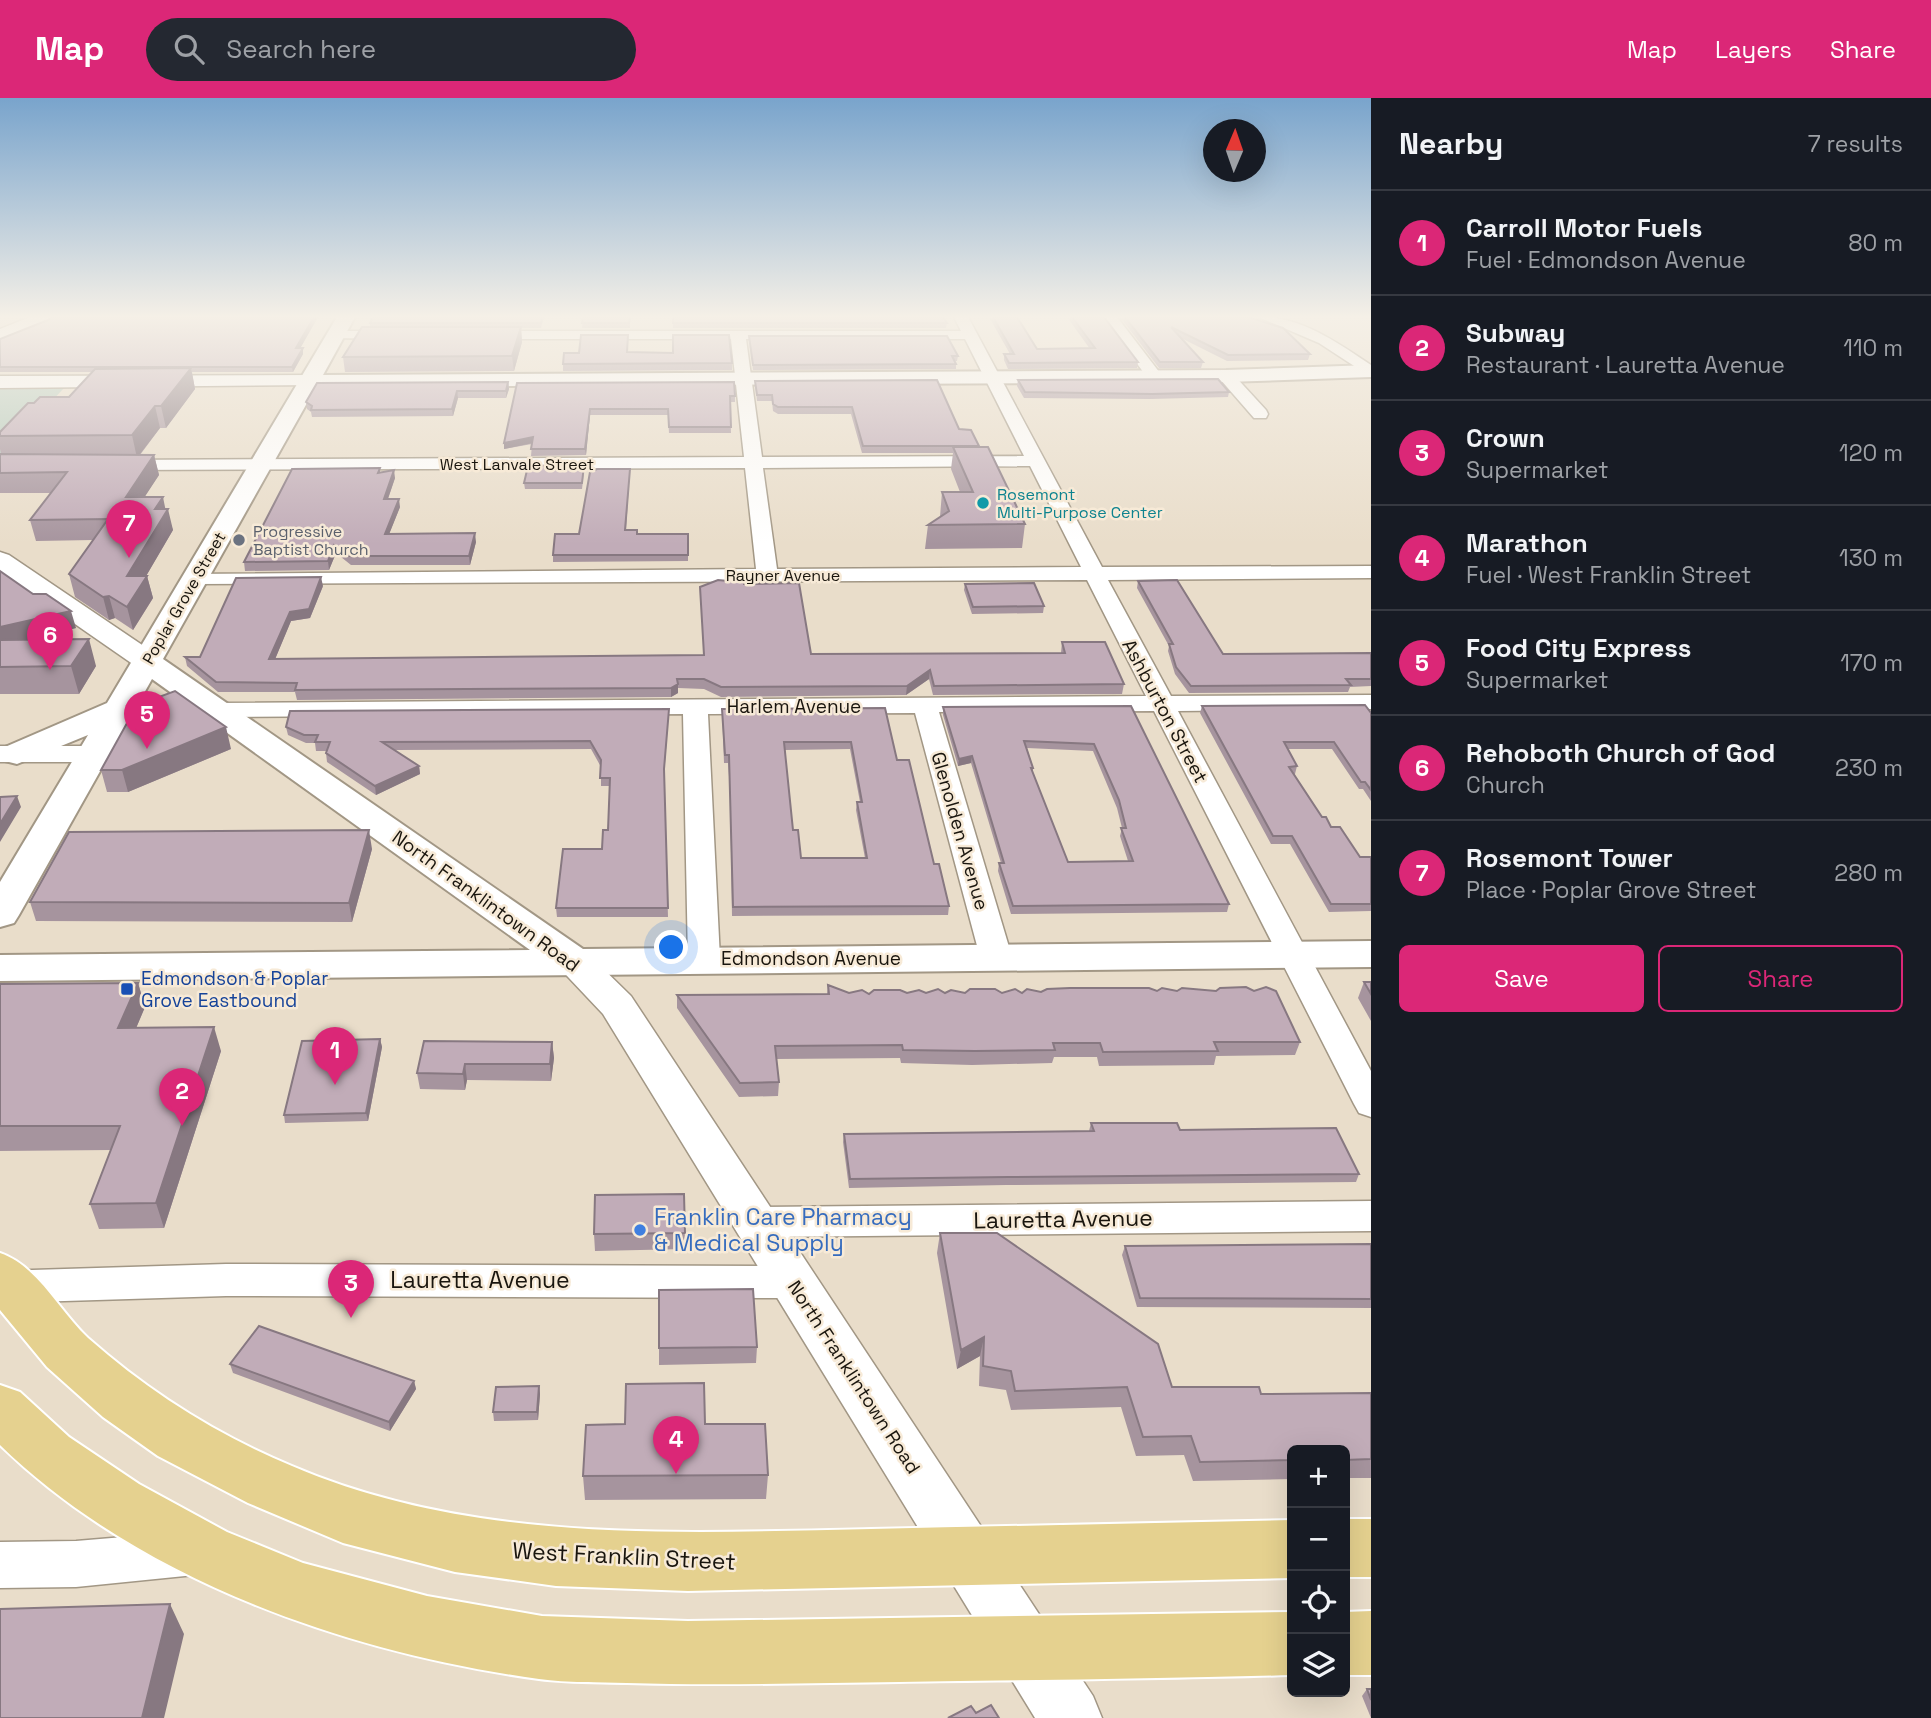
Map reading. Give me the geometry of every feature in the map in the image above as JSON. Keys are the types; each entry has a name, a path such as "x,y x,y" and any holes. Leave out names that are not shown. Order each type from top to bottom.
{"main road":[{"name":"Poplar Grove Street","path":"0,915 303,393"},
{"name":"North Franklintown Road","path":"147,661 571,960"},
{"path":"9,754 120,709"},
{"name":"Edmondson Avenue","path":"0,968 571,960 1371,954"},
{"name":"West Franklin Street","path":"3,1282 66,1351 122,1400 178,1438 268,1484 343,1515 455,1544 556,1557 688,1562 1287,1549"},
{"path":"0,1409 49,1455 118,1503 206,1552 300,1593 427,1627 542,1648 688,1653 1287,1644"},
{"path":"1350,1548 1371,1548"},
{"path":"1350,1643 1371,1643"}],"street":[{"path":"745,393 767,575"},
{"name":"Ashburton Street","path":"999,393 1371,1104"},
{"path":"1241,393 1260,414"},
{"name":"West Lanvale Street","path":"97,465 1034,461"},
{"name":"North Franklintown Road","path":"0,560 147,661"},
{"name":"Rayner Avenue","path":"196,578 1371,572"},
{"name":"Harlem Avenue","path":"218,710 1371,702"},
{"name":"Glenolden Avenue","path":"925,705 996,957"},
{"path":"695,706 704,959"},
{"path":"9,754 93,754"},
{"name":"North Franklintown Road","path":"571,960 617,1004 1071,1718"},
{"name":"Lauretta Avenue","path":"756,1222 1371,1216"},
{"name":"Lauretta Avenue","path":"3,1282 793,1282"},
{"path":"0,1565 76,1564 206,1552"}],"green space":[{"path":"0,393 60,393 0,455"}],"building":[{"path":"73,393 172,393 161,406 155,406 132,435 0,436 0,432 28,403 34,403 40,397 69,397"},
{"path":"311,393 457,393 452,409 311,410 312,406 306,402"},
{"path":"515,393 735,393 735,396 730,396 731,427 669,427 668,409 590,409 585,449 531,449 533,437 504,443"},
{"path":"757,393 943,393 959,429 971,430 979,446 863,446 852,407 778,407 773,404 772,395 757,395"},
{"path":"1063,393 1206,393 1152,394"},
{"path":"953,447 988,447 1025,524 928,525 949,511 942,492 973,492"},
{"path":"0,454 154,455 126,497 163,497 155,509 168,509 127,576 147,576 127,607 109,596 103,597 69,574 108,519 30,520 67,472 0,473"},
{"path":"584,465 582,483 524,483 528,466"},
{"path":"380,468 378,473 394,470 384,499 399,499 385,534 475,533 469,556 349,556 334,545 328,561 244,562 292,469"},
{"path":"597,469 630,469 625,530 637,530 637,534 688,534 688,555 553,555 555,534 579,534 590,472"},
{"path":"0,571 33,594 46,594 71,611 0,627"},
{"path":"743,576 744,584 799,583 811,654 1065,653 1062,642 1105,642 1124,684 934,686 930,670 907,686 721,687 704,679 677,679 678,684 671,688 295,690 297,683 216,682 185,657 200,657 236,578 321,577 309,609 290,612 269,659 704,655 700,587 718,580 728,581"},
{"path":"1177,580 1223,654 1371,653 1371,679 1346,679 1351,685 1191,686 1176,667 1169,644 1173,644 1138,581"},
{"path":"1034,583 1044,606 973,607 965,584"},
{"path":"89,639 71,666 0,667 0,640"},
{"path":"175,691 226,727 122,770 101,770 137,705"},
{"path":"1365,705 1371,713 1371,790 1365,782 1361,782 1334,742 1284,742 1297,766 1289,767 1322,817 1326,817 1331,827 1340,827 1360,857 1371,857 1371,904 1331,904 1292,836 1273,836 1202,706"},
{"path":"1131,706 1229,904 1013,906 999,863 1004,863 972,756 959,759 943,707","holes":["1024,741 1094,744 1119,800 1126,828 1121,828 1133,861 1068,862 1031,768"]},
{"path":"885,708 897,760 909,760 934,864 939,864 949,906 733,907 729,755 725,755 722,709","holes":["784,742 851,742 862,802 857,802 867,858 801,858 798,830 793,830"]},
{"path":"669,709 664,769 668,908 556,908 563,849 602,849 603,830 608,830 610,778 600,778 601,760 590,741 382,742 419,766 375,786 326,753 330,742 315,742 318,735 304,735 286,727 290,711"},
{"path":"17,796 0,824 0,797"},
{"path":"369,830 349,903 30,902 69,832"},
{"path":"1364,982 1371,982 1371,994"},
{"path":"138,983 118,1028 214,1027 156,1203 90,1204 120,1126 0,1126 0,984"},
{"path":"828,985 849,993 862,990 869,994 874,990 900,990 907,993 919,990 926,993 938,989 945,993 951,990 965,993 970,989 995,989 1002,993 1015,989 1022,993 1027,989 1041,992 1047,989 1070,988 1149,988 1157,991 1162,988 1177,991 1182,988 1216,991 1220,988 1246,987 1254,991 1266,987 1276,991 1300,1042 1214,1042 1218,1051 1103,1052 1100,1043 1053,1043 1055,1050 975,1051 903,1050 902,1045 775,1046 779,1082 740,1083 677,995 829,994"},
{"path":"380,1039 366,1113 284,1115 302,1041"},
{"path":"424,1041 552,1042 550,1064 465,1064 463,1074 417,1073"},
{"path":"1091,1123 1177,1123 1180,1130 1336,1128 1359,1174 850,1179 844,1134 1094,1131"},
{"path":"684,1194 685,1233 594,1234 595,1195"},
{"path":"940,1233 997,1233 1158,1344 1172,1387 1259,1387 1261,1394 1371,1393 1371,1459 1350,1460 1350,1445 1287,1445 1287,1460 1200,1462 1191,1436 1143,1437 1127,1387 1015,1391 1011,1371 983,1366 984,1337 961,1350"},
{"path":"1371,1244 1371,1299 1140,1298 1125,1246"},
{"path":"753,1289 757,1347 659,1348 659,1290"},
{"path":"259,1326 414,1381 389,1422 230,1364"},
{"path":"704,1383 705,1424 765,1424 768,1475 583,1476 586,1425 625,1424 626,1384"},
{"path":"539,1386 537,1412 493,1412 496,1387"},
{"path":"170,1604 142,1718 0,1718 0,1609"},
{"path":"991,1705 999,1718 948,1718 971,1706 976,1713"}],"place":[{"name":"Rosemont Multi-Purpose Center","path":"983,503"},
{"name":"Progressive Baptist Church","path":"239,540"},
{"name":"Rosemont Tower","path":"129,558"},
{"name":"Rehoboth Church of God","path":"50,670"},
{"name":"Food City Express","path":"147,749"},
{"name":"Edmondson & Poplar Grove Eastbound","path":"127,989"},
{"name":"Carroll Motor Fuels","path":"335,1085"},
{"name":"Subway","path":"182,1126"},
{"name":"Franklin Care Pharmacy & Medical Supply","path":"640,1230"},
{"name":"Crown","path":"351,1318"},
{"name":"Marathon","path":"676,1474"}]}
